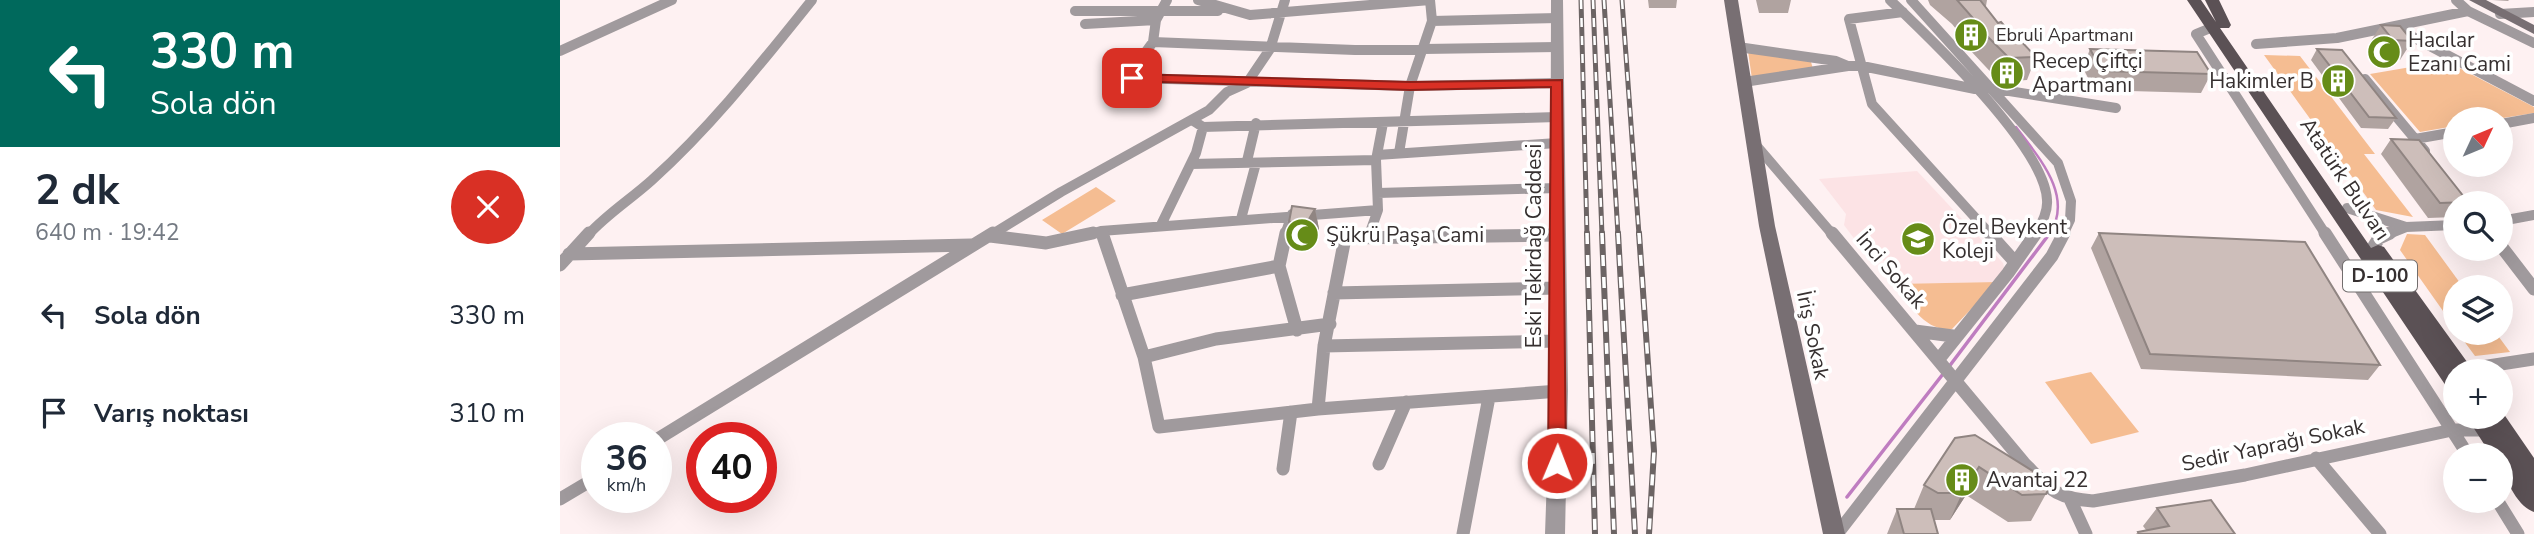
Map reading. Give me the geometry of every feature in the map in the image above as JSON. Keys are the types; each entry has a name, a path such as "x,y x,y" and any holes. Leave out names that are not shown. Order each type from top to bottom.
{"main road":[{"path":"1731,0 1755,144"},
{"name":"Atatürk Bulvarı","path":"2194,0 2307,167 2448,359"},
{"name":"Atatürk Bulvarı","path":"2211,0 2223,23 2449,359"},
{"path":"2472,5 2500,14 2534,30"},
{"name":"İriş Sokak","path":"1755,144 1767,226 1835,534"},
{"path":"2490,429 2534,503"},
{"path":"2492,429 2534,475"}],"street":[{"path":"560,51 672,0"},
{"path":"560,265 607,214 652,180 744,84 812,0"},
{"path":"1167,0 1158,16 1153,42 1137,64 1132,78 1410,86 1558,83"},
{"path":"1198,0 1228,11 1250,15 1430,0 1432,21 1410,86 1399,153"},
{"path":"1161,225 1191,164 1197,123 1227,92 1247,83 1270,49 1285,0"},
{"name":"Eski Tekirdağ Caddesi","path":"1555,534 1559,391 1557,0"},
{"path":"1890,0 2026,147 2042,178 2048,198 2045,217 2015,262 1953,336 1939,359"},
{"path":"1835,534 1958,381 2052,256 2071,222 2071,194 2058,163 1911,0"},
{"path":"2456,0 2472,5 2534,43"},
{"path":"2256,44 2297,44 2332,40 2394,27 2472,5"},
{"path":"1075,11 1158,16"},
{"path":"1085,24 1228,11"},
{"path":"1903,12 1849,19 1872,104 2015,262"},
{"path":"2500,14 2534,12"},
{"path":"1432,21 1558,18"},
{"path":"2213,27 2196,34 2460,443"},
{"path":"2394,27 2534,101"},
{"path":"2332,40 2341,51"},
{"path":"1153,42 1270,49 1421,52 1557,47"},
{"path":"1738,47 1836,61 1848,66"},
{"path":"1744,82 1862,66 1975,89 1990,88 2116,108"},
{"path":"2358,71 2432,160"},
{"path":"672,430 1138,147 1197,123 1402,123 1557,117"},
{"path":"2513,122 2534,118"},
{"path":"1241,219 1256,123"},
{"path":"1369,236 1378,210 1376,157 1383,123"},
{"path":"2415,139 2443,134"},
{"path":"1191,164 1376,157 1399,153 1557,143"},
{"name":"İnci Sokak","path":"1755,144 1958,381 2024,463 2053,492 2070,499"},
{"path":"2292,179 2307,167"},
{"path":"1378,193 1557,188"},
{"path":"2347,208 2406,227"},
{"path":"990,236 1020,242 1052,244 1101,231 1292,214 1378,210"},
{"path":"1292,214 1281,248 1279,266 1297,330"},
{"path":"2513,219 2534,215"},
{"path":"2374,246 2379,237 2406,227 2443,225"},
{"path":"1101,231 1144,357 1159,427 1318,409 1559,391"},
{"path":"1318,409 1324,346 1345,238 1558,235"},
{"path":"569,254 975,245"},
{"path":"2513,261 2534,289"},
{"path":"1122,295 1279,266"},
{"path":"1334,293 1558,288"},
{"path":"1144,357 1216,339 1330,324"},
{"path":"1915,331 1953,336"},
{"path":"1324,346 1557,341"},
{"path":"2513,364 2534,359"},
{"path":"1463,534 1489,397"},
{"path":"1379,464 1406,402"},
{"path":"1283,469 1291,412"},
{"name":"Sedir Yaprağı Sokak","path":"2070,499 2093,501 2245,475 2456,429"},
{"path":"2316,458 2380,534"},
{"path":"560,499 581,487"},
{"path":"2070,499 2086,534"},
{"path":"2505,513 2518,534"}],"shaded area":[{"path":"1748,51 1811,62 1814,72 1752,79"},
{"path":"2264,55 2300,56 2375,154 2364,154 2413,217 2376,210"},
{"path":"2446,61 2534,107 2534,113 2513,116 2513,107 2443,107 2443,128 2420,132 2370,74"},
{"name":"Özel Beykent Koleji","path":"1917,171 2003,263 2005,271 1997,282 1902,284 1882,259 1865,253 1844,225 1846,214 1819,179"},
{"path":"1096,187 1116,201 1062,234 1042,220"},
{"path":"2407,234 2425,235 2454,275 2443,275 2443,311 2400,250"},
{"path":"1997,282 1952,329 1933,326 1918,315 1894,284"},
{"path":"2467,345 2505,345 2510,352 2475,356"},
{"path":"2091,372 2139,432 2091,444 2045,382"}],"building":[{"path":"1957,0 1980,0 1998,23 2001,22 2036,57 2009,58 1976,25 1979,25"},
{"path":"2381,25 2400,26 2412,41 2393,40"},
{"path":"2090,49 2197,52 2211,74 2102,71"},
{"path":"2317,49 2342,50 2396,118 2369,117"},
{"path":"2391,139 2419,140 2443,170 2443,177 2448,177 2459,191 2443,191 2443,203 2440,203"},
{"path":"1292,206 1315,209 1306,224 1289,222"},
{"path":"2099,233 2305,242 2380,365 2150,354"},
{"path":"1975,435 2052,483 2046,494 2022,495 1979,467 1962,493 1938,493 1924,485 1955,438"},
{"path":"2211,500 2235,534 2138,532 2169,526 2157,508"},
{"path":"1897,509 1931,509 1938,534 1904,534"}],"waterway":[{"path":"2016,127 2043,164 2056,192 2056,220 2050,233"},
{"path":"1948,368 2050,233"},
{"path":"1847,497 1943,374"}],"railway":[{"path":"1581,0 1587,235"},
{"path":"1593,0 1602,235"},
{"path":"1604,0 1618,235"},
{"path":"1622,0 1639,235"},
{"path":"1587,233 1595,534"},
{"path":"1602,233 1614,534"},
{"path":"1618,233 1635,534"},
{"path":"1639,233 1654,451 1649,534"}],"place":[{"name":"Ebruli Apartmanı","path":"1971,35"},
{"name":"Hacılar Ezanı Cami","path":"2384,52"},
{"name":"Recep Çiftçi Apartmanı","path":"2007,73"},
{"name":"Hakimler B","path":"2338,81"},
{"name":"Şükrü Paşa Cami","path":"1302,235"},
{"name":"Özel Beykent Koleji","path":"1918,239"},
{"name":"Avantaj 22","path":"1962,480"}],"route":[{"path":"1132,78 1410,86 1558,83 1557,463"}]}
